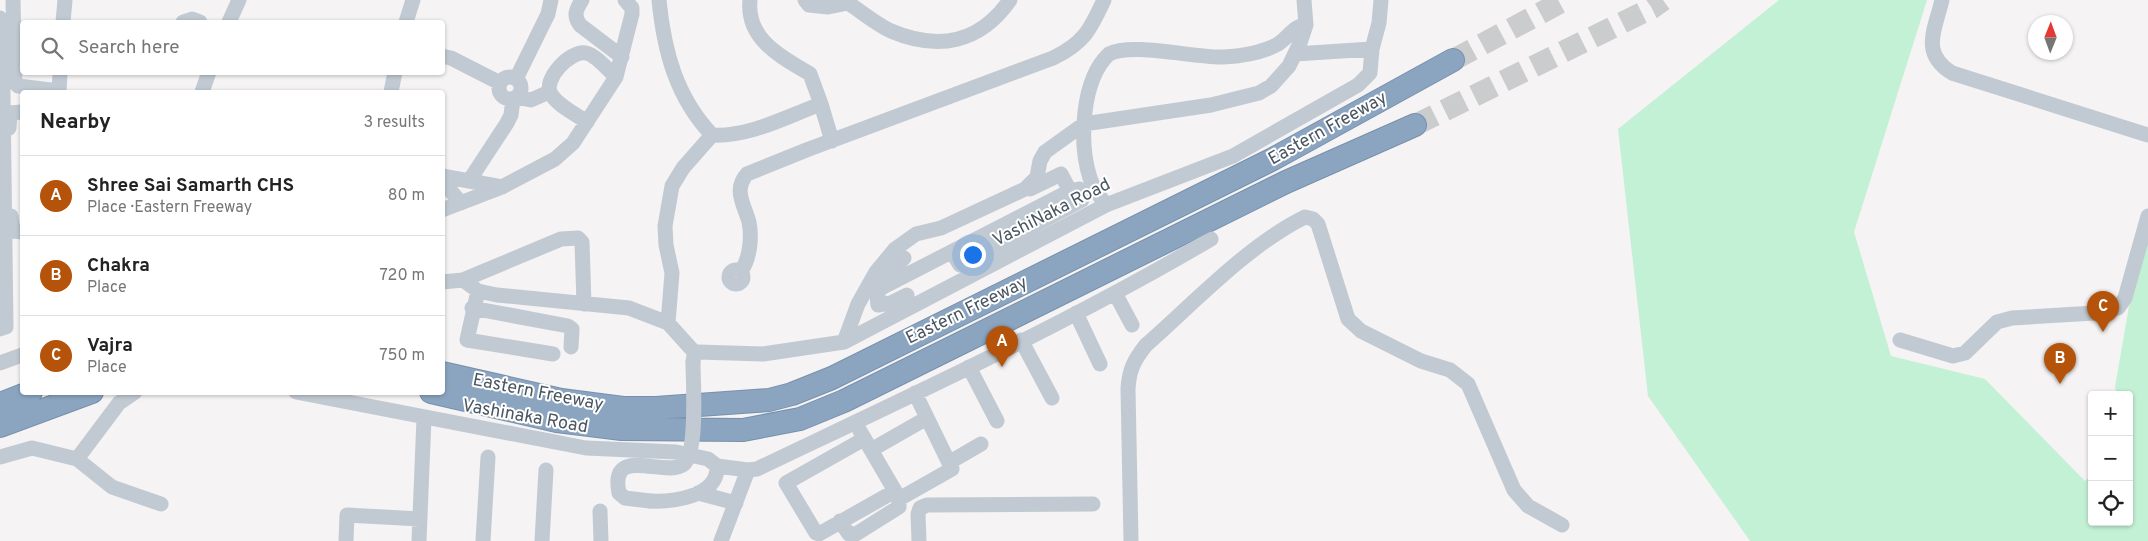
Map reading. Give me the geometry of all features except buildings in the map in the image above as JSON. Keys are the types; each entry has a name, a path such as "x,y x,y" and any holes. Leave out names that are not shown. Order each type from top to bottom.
{"highway":[{"name":"Eastern Freeway","path":"445,375 561,400 623,408 729,404 769,400 792,394 832,378 1274,159 1453,60"},
{"name":"Eastern Freeway","path":"444,395 557,421 622,429 744,430 800,419 844,402 1286,182 1415,125"},
{"path":"0,404 23,395"},
{"path":"0,426 84,395"}],"street":[{"path":"13,0 15,84 45,90"},
{"path":"63,20 65,0"},
{"path":"231,20 239,0"},
{"path":"407,20 413,0"},
{"path":"516,79 548,14 551,0"},
{"path":"582,0 575,12 575,18 580,25 622,57"},
{"path":"445,209 502,187 556,159 573,143 616,77 632,14 632,8 625,0"},
{"path":"659,0 663,37 674,73 692,112 712,135 730,136 751,131 821,104"},
{"path":"750,0 751,16 761,39 782,59 814,78 832,141"},
{"path":"804,0 809,5 818,6 849,1 889,30 919,41 950,42 976,31 998,17 1010,0"},
{"path":"741,271 747,261 750,234 749,222 740,197 742,180 748,174 772,163 1053,58 1072,48 1092,28 1104,0"},
{"name":"VashiNaka Road","path":"694,358 763,354 844,342 903,302 1047,227 1233,156 1358,85 1370,73 1372,48 1381,0"},
{"path":"1942,0 1931,44 1932,55 1941,67 1952,74 2148,135"},
{"path":"844,342 858,304 876,272 895,249 916,234 941,228 1024,189 1037,177 1040,161 1046,152 1084,124 1211,104 1260,94 1271,86 1289,66 1295,54 1306,25 1309,1"},
{"path":"0,18 2,20 6,327 0,329"},
{"path":"1047,227 1082,200 1084,124 1093,81 1104,59 1113,52 1154,50 1222,57 1262,52 1279,43 1299,26 1306,25"},
{"path":"1295,54 1372,48"},
{"path":"587,122 557,101 550,92 549,84 559,68 568,57 576,53 588,53 616,77"},
{"path":"445,57 500,83"},
{"path":"59,90 60,75"},
{"path":"203,90 209,75"},
{"path":"391,90 394,75"},
{"path":"516,79 505,78 500,83 499,90 502,96 531,100 550,92"},
{"path":"469,181 507,124 511,115 514,98 521,88 516,79"},
{"path":"20,112 9,114 12,228 15,232 20,232"},
{"path":"668,323 672,273 666,245 665,226 672,186 683,168 712,135"},
{"path":"1022,216 1006,201 1059,174 1106,205"},
{"path":"445,177 502,187"},
{"path":"445,185 461,203"},
{"path":"879,290 1022,216 1081,189"},
{"path":"1900,340 1953,356 1965,353 1997,322 2012,318 2094,312 2118,308 2125,298 2148,216"},
{"path":"1131,541 1128,389 1129,370 1135,358 1146,345 1251,253 1286,226 1305,217 1313,219 1318,224 1348,319 1361,332 1421,361 1450,370 1459,375 1468,384 1514,490 1528,506 1562,526"},
{"path":"445,282 463,280 561,239 578,238 582,242 584,304"},
{"path":"721,541 748,470 757,469 917,397 1021,340 1116,297 1211,239"},
{"path":"952,252 959,264 967,270"},
{"path":"903,302 878,305 879,290 883,282 904,258"},
{"path":"463,280 478,291 519,298 628,308 668,323 694,358 692,440 688,459 683,464 669,469 637,464 622,470 618,478 619,493 625,498 650,501 684,499 707,488 716,475 717,466"},
{"path":"478,291 472,308 467,337 469,341 553,354"},
{"path":"1116,297 1132,325"},
{"path":"472,308 568,326 572,329 571,347"},
{"path":"1077,315 1100,364"},
{"path":"1021,340 1052,398"},
{"path":"0,363 20,357"},
{"path":"969,367 997,421"},
{"path":"77,459 119,403 130,395"},
{"name":"Vashinaka Road","path":"311,395 586,448 676,452 708,459 717,466 748,470"},
{"path":"917,397 952,469 840,521 819,534 814,532 786,483 865,440 917,397"},
{"path":"419,541 424,418"},
{"path":"802,457 865,440 928,418"},
{"path":"865,440 897,495"},
{"path":"950,462 981,444"},
{"path":"0,457 32,448 77,459 112,487 161,504"},
{"path":"483,541 488,456"},
{"path":"542,541 546,470"},
{"path":"698,493 736,502"},
{"path":"919,541 918,514 920,508 927,505 1093,504"},
{"path":"600,510 601,541"},
{"path":"346,541 347,515 420,518"}],"green space":[{"path":"1779,0 1927,0 1854,232 1891,356 1985,379 2085,481 2088,478 2088,526 2133,526 2133,391 2116,391 2115,387 2132,289 2148,234 2148,541 1750,541 1648,396 1618,129"}],"tunnel":[{"path":"1453,60 1565,0"},
{"path":"1415,125 1652,8 1663,0"}],"place":[{"name":"Vajra","path":"2103,332"},
{"name":"Shree Sai Samarth CHS","path":"1002,367"},
{"name":"Chakra","path":"2060,384"}]}
